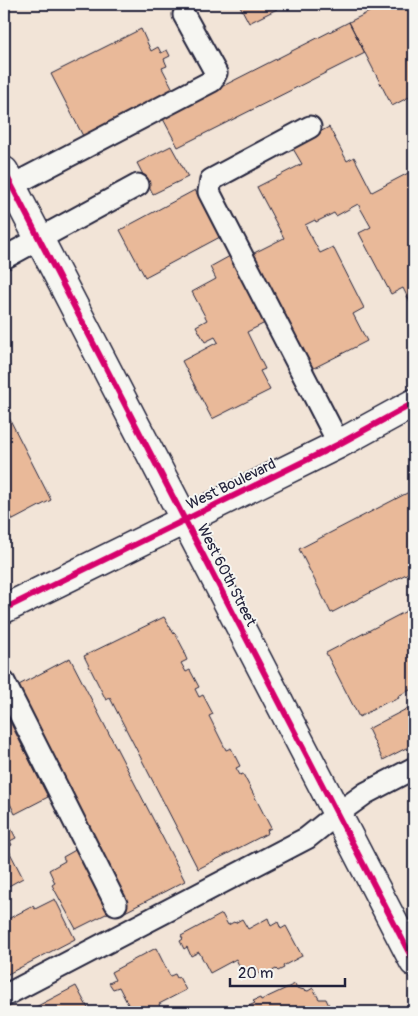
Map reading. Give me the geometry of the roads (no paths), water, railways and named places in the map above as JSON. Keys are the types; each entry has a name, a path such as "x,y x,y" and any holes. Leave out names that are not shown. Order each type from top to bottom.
{"street":[{"name":"West 60th Street","path":"8,179 414,962"},
{"name":"West Boulevard","path":"4,609 339,444 414,404"}],"lane":[{"path":"8,179 212,81 216,73 184,15"},
{"path":"310,127 211,180 209,192 339,444"},
{"path":"4,258 138,185"},
{"path":"4,682 116,904"},
{"path":"4,996 307,838 366,793 414,768"}]}
